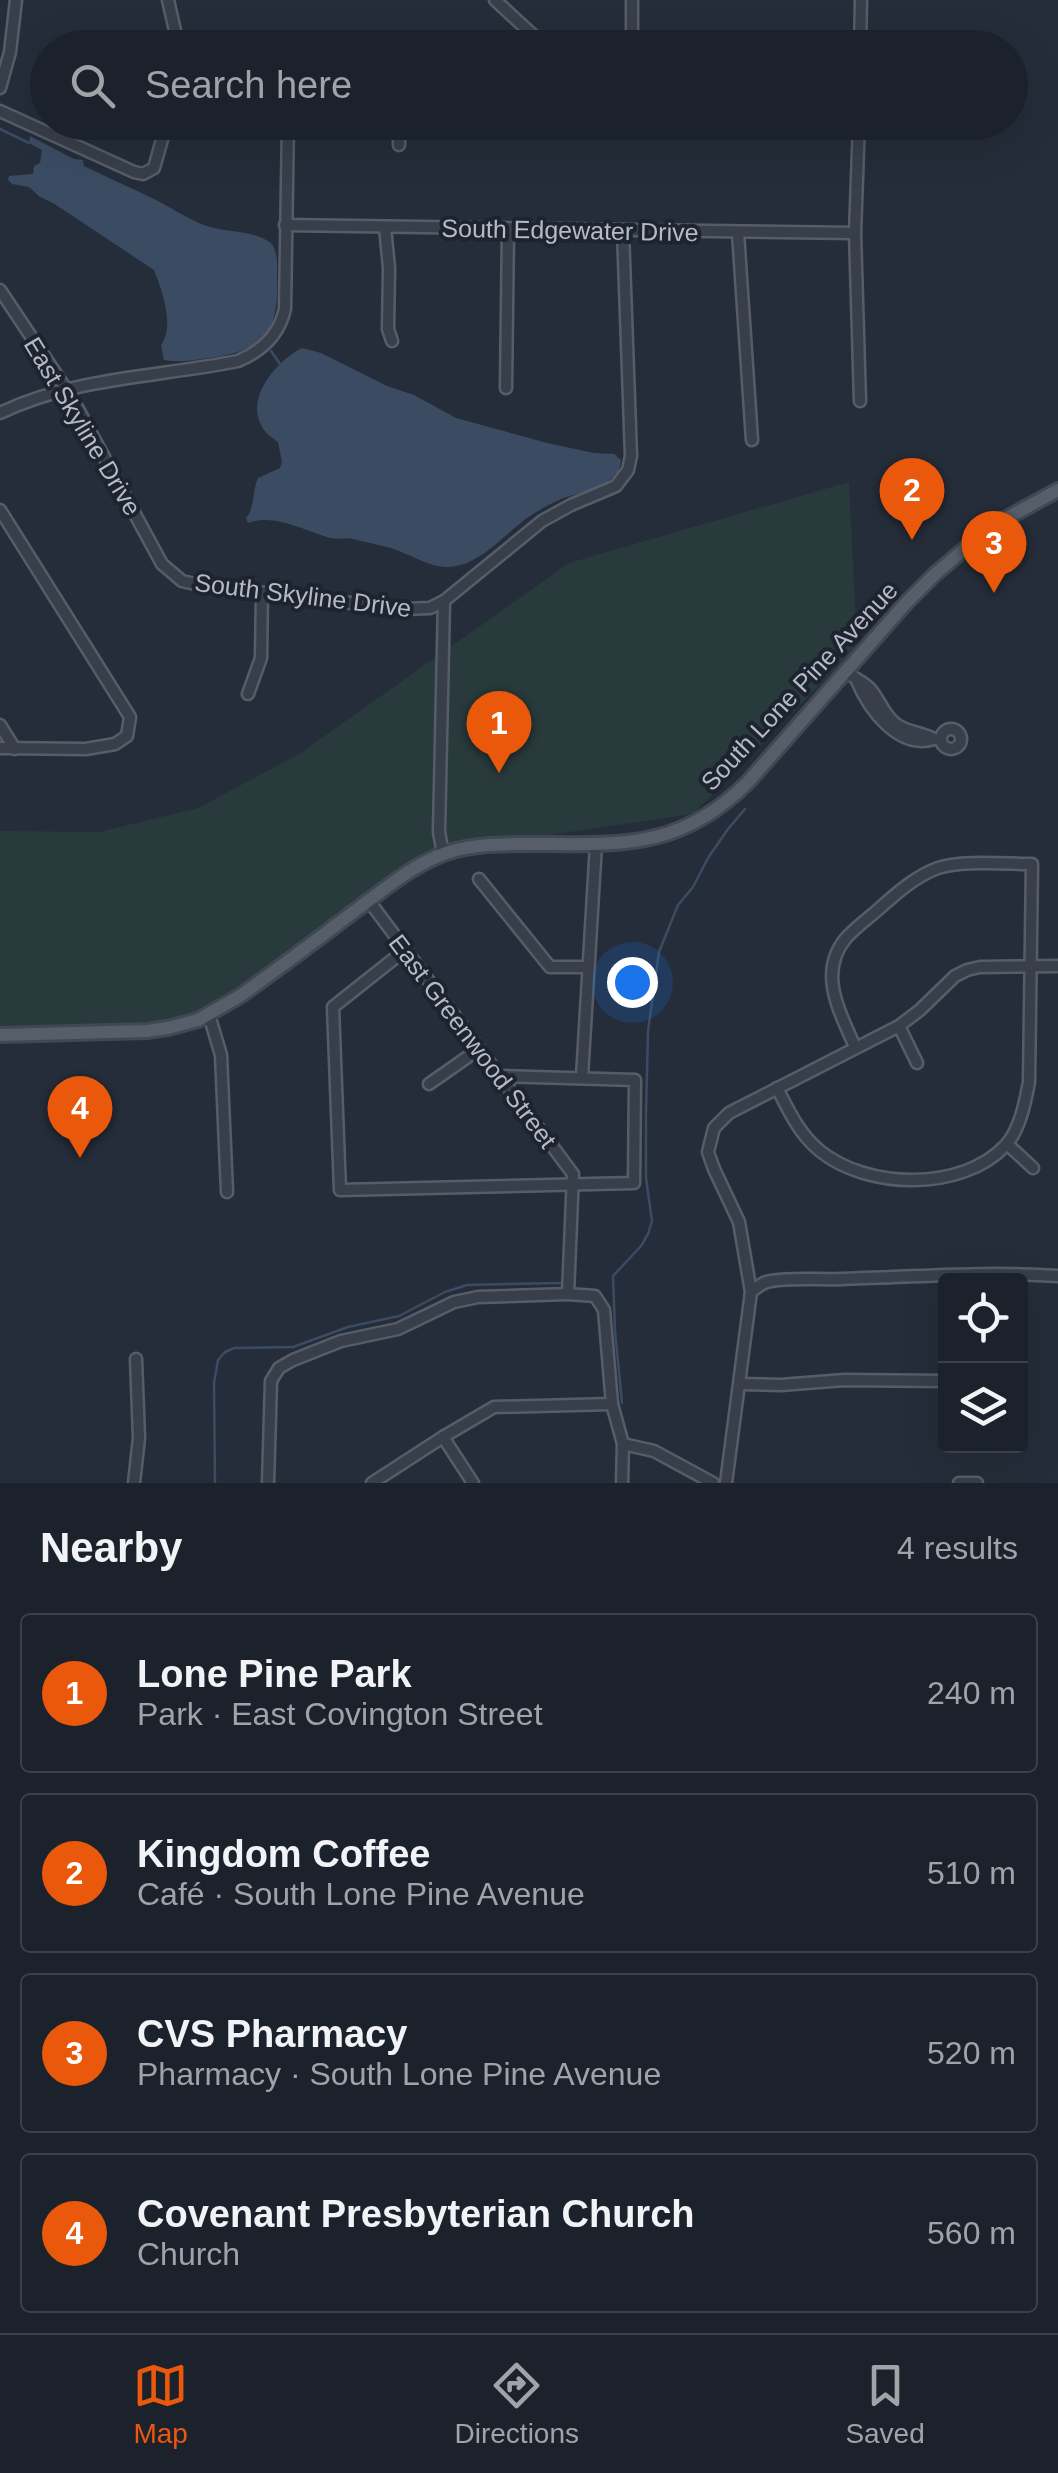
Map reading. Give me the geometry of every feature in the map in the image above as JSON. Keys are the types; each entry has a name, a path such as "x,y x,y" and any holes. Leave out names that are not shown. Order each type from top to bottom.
{"main road":[{"name":"South Lone Pine Avenue","path":"0,1035 147,1031 178,1026 208,1015 240,996 407,873 443,854 490,844 596,844 654,839 683,829 712,814 858,683 934,575 986,532 1058,492"}],"street":[{"path":"0,88 10,52 16,0"},
{"path":"168,0 175,30"},
{"path":"494,0 526,30"},
{"path":"632,0 632,30"},
{"path":"861,30 862,0"},
{"path":"0,111 30,125"},
{"path":"64,140 146,174 154,168 163,140"},
{"path":"0,413 66,388 238,361 268,343 284,315 287,140"},
{"path":"398,140 398,145"},
{"path":"858,140 855,233 860,401"},
{"name":"South Edgewater Drive","path":"285,225 855,233"},
{"path":"385,227 388,329 392,341"},
{"path":"506,388 508,228"},
{"name":"South Skyline Drive","path":"162,564 182,581 204,586 424,609 444,602 542,521 616,486 628,470 631,456 623,231"},
{"path":"738,233 752,440"},
{"name":"East Skyline Drive","path":"0,290 66,388 162,564"},
{"path":"0,510 130,717 126,736 116,744 86,749 0,748"},
{"path":"248,694 261,658 262,593"},
{"path":"443,854 439,832 444,602"},
{"path":"858,683 882,721 902,736 919,741 937,740"},
{"path":"0,725 15,749"},
{"path":"582,1078 596,844"},
{"path":"777,1088 802,1134 821,1152 869,1176 898,1180 950,1177 987,1160 1007,1144 1024,1108 1029,1082 1032,864 940,867 907,884 847,936 832,966 832,982 834,1000 855,1047"},
{"path":"479,880 550,967 588,967"},
{"name":"East Greenwood Street","path":"369,901 573,1174 574,1183"},
{"path":"405,950 332,1007 340,1190 634,1183 635,1080 499,1076"},
{"path":"726,1483 751,1292 740,1222 708,1152 714,1128 729,1112 899,1026 968,970 1058,966"},
{"path":"208,1015 221,1055 227,1192"},
{"path":"899,1026 917,1063"},
{"path":"429,1084 479,1049"},
{"path":"1007,1144 1032,1168"},
{"path":"568,1294 574,1183"},
{"path":"1028,1277 1058,1276"},
{"path":"751,1292 773,1280 938,1278"},
{"path":"268,1483 272,1381 279,1368 341,1341 398,1329 454,1302 478,1297 568,1294 594,1296 604,1310 612,1404 623,1444 622,1483"},
{"path":"134,1483 138,1438 136,1359"},
{"path":"741,1384 938,1381"},
{"path":"372,1483 494,1408 612,1404"},
{"path":"444,1437 473,1483"},
{"path":"623,1444 654,1451 712,1483"},
{"path":"959,1483 977,1483"}],"shaded area":[{"path":"849,482 857,647 693,814 426,853 241,992 186,1019 163,1026 0,1029 0,831 99,832 198,808 299,754 569,563"}],"water":[{"path":"30,136 30,140 83,160 84,166 201,224 268,241 277,258 277,296 265,336 256,344 228,355 164,360 161,345 167,319 154,270 29,187 8,180 9,176 33,174 34,166 40,163 42,150 29,143"},
{"path":"302,348 414,395 456,418 547,443 614,454 621,460 619,469 599,487 561,499 527,518 481,556 449,567 427,563 391,548 350,538 330,538 289,524 268,520 248,523 246,518 258,478 280,468 282,462 278,442 264,430 257,414 261,391 274,370"}],"waterway":[{"path":"0,129 29,143"},
{"path":"271,351 280,364"},
{"path":"622,1403 613,1276 641,1246 652,1221 646,1178 648,1031 659,952 678,905 745,809"},
{"path":"215,1483 214,1383 218,1360 225,1352 234,1348 293,1347 348,1327 399,1316 467,1285 560,1283"}],"place":[{"name":"Kingdom Coffee","path":"912,540"},
{"name":"CVS Pharmacy","path":"994,593"},
{"name":"Lone Pine Park","path":"499,773"},
{"name":"Covenant Presbyterian Church","path":"80,1158"}]}
